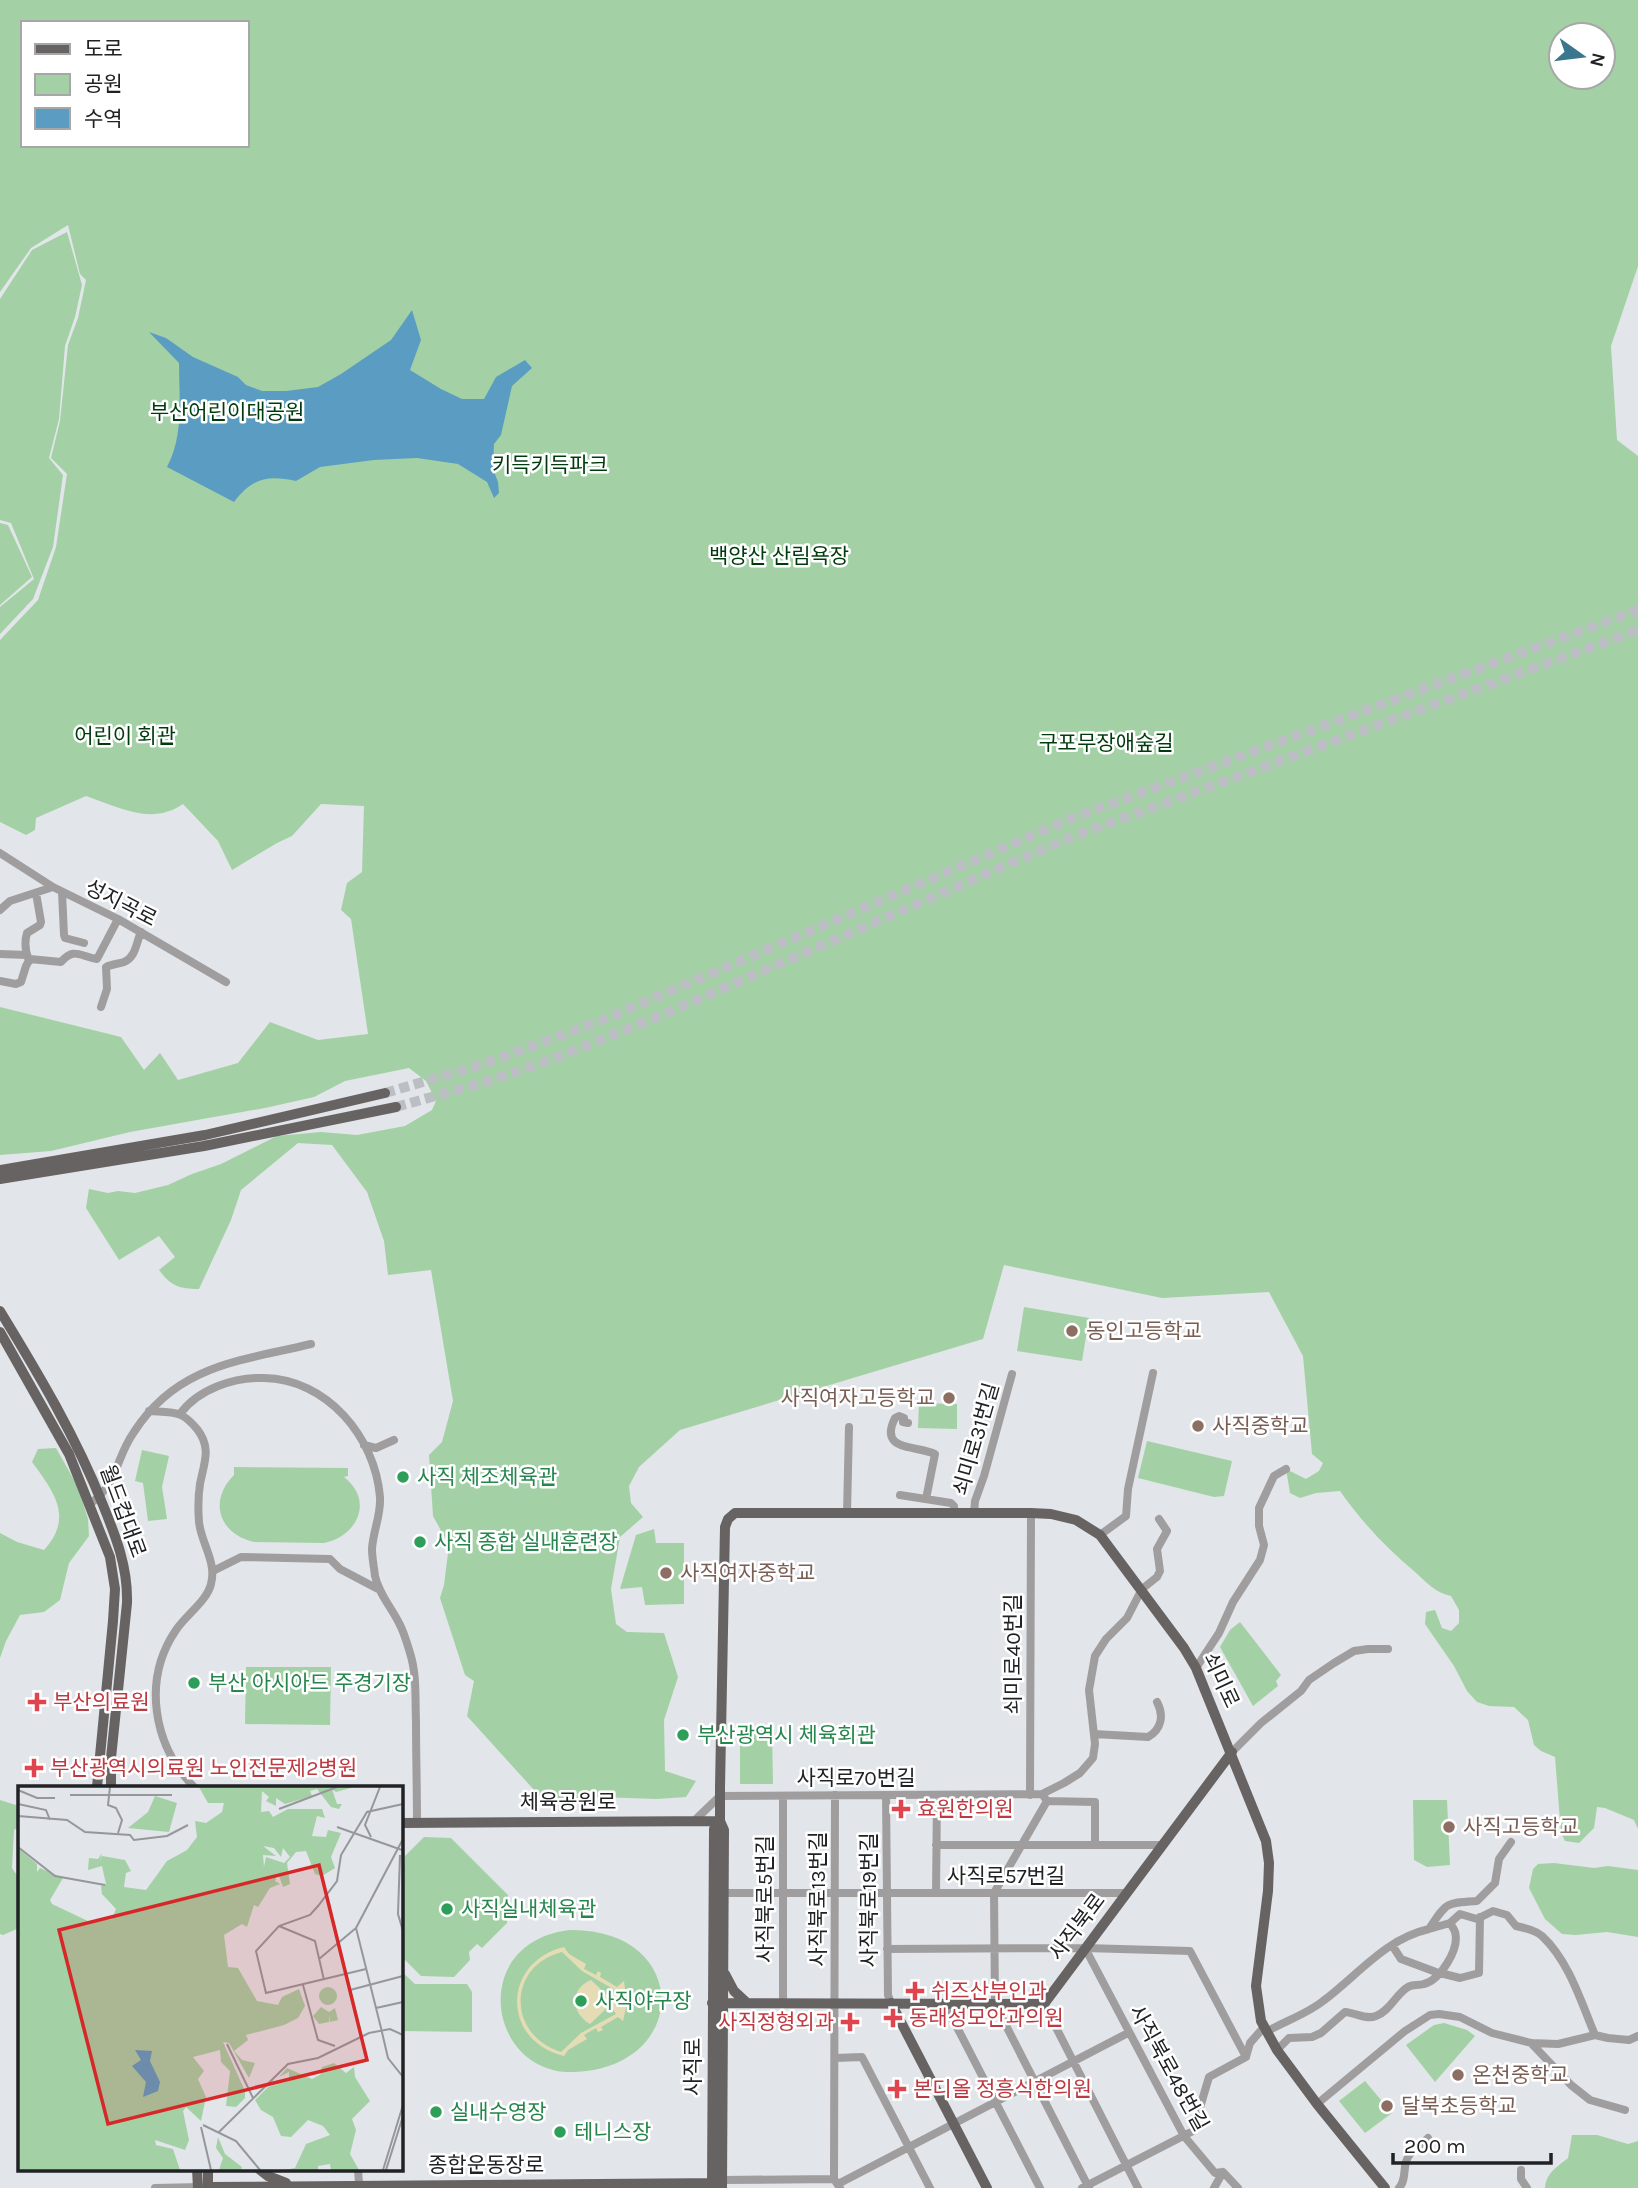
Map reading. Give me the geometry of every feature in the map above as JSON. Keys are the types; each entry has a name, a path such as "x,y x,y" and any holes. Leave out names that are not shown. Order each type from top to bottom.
{"main road":[{"path":"0,1170 205,1135 385,1093"},
{"path":"0,1179 204,1146 396,1107"},
{"name":"월드컵대로","path":"0,1311 79,1449 121,1553 127,1587 126,1623 111,1758 111,1786"},
{"name":"월드컵대로","path":"0,1332 69,1454 110,1558 115,1589 97,1786"},
{"name":"쇠미로","path":"735,1513 1051,1514 1076,1520 1100,1535 1142,1589 1196,1668 1266,1841 1269,1863 1256,1986 1265,2029 1277,2050 1317,2104 1385,2188"},
{"name":"사직로","path":"718,2003 723,1966 724,1830 720,1821 720,1796 725,1527 728,1519 735,1513"},
{"name":"사직북로","path":"1044,2004 1232,1752"},
{"name":"사직로","path":"718,2185 714,1829 720,1821"},
{"name":"체육공원로","path":"402,1823 720,1821"},
{"path":"723,1966 734,1991 748,2003"},
{"path":"718,2003 1044,2004"},
{"path":"891,2003 987,2188"},
{"path":"900,2021 911,2003"},
{"path":"197,2170 203,2188"},
{"path":"203,2188 208,2170"},
{"path":"260,2170 293,2186"},
{"name":"종합운동장로","path":"203,2188 718,2185"}],"street":[{"name":"성지곡로","path":"0,853 53,887 118,919 226,982"},
{"path":"0,910 10,901 53,887"},
{"path":"0,981 16,984 21,982 28,958 25,939 27,933 41,922 36,892"},
{"path":"62,892 65,938 84,943"},
{"path":"0,954 61,962 71,953 97,958 118,919"},
{"path":"101,1007 107,989 106,967 131,958 141,932"},
{"path":"90,1504 100,1497 111,1483 132,1434 149,1411 182,1383 212,1368 237,1360 311,1344"},
{"path":"1100,1535 1126,1516 1128,1489 1153,1373"},
{"name":"쇠미로31번길","path":"974,1513 975,1501 1012,1374"},
{"path":"180,1414 195,1399 218,1386 242,1379 278,1379 304,1387 328,1401 348,1420 364,1445 380,1496 379,1520 372,1548 378,1589 400,1624 414,1667 417,1823"},
{"path":"149,1411 180,1414 194,1425 205,1443 207,1452 200,1483 198,1510 202,1541 213,1571 211,1587 168,1643 157,1686 158,1721 165,1746 193,1786"},
{"path":"908,1423 903,1422 904,1418 899,1416 895,1418 891,1436 895,1442 935,1454 926,1499"},
{"path":"847,1513 849,1427"},
{"path":"364,1445 376,1448 394,1440"},
{"path":"1196,1668 1260,1560 1264,1545 1259,1525 1259,1508 1274,1476 1286,1469"},
{"path":"901,1495 951,1503 954,1513"},
{"name":"쇠미로40번길","path":"1030,1794 1031,1513"},
{"path":"1159,1519 1167,1531 1157,1549 1160,1571 1157,1577 1142,1589 1128,1618 1106,1639 1095,1656 1089,1690 1096,1751 1089,1763 1045,1798 994,1894 995,2004 1086,2187 1193,2131 1209,2077 1246,2057 1250,2043 1265,2029 1321,2003 1375,1956 1411,1933 1450,1923 1460,1914 1477,1919 1493,1911 1507,1914 1516,1926 1529,1928 1541,1935 1563,1964 1595,2035"},
{"path":"213,1571 242,1557 330,1559 340,1569 378,1589"},
{"path":"1232,1752 1261,1723 1301,1691 1309,1679 1354,1651 1388,1649"},
{"path":"1094,1734 1152,1735 1162,1716 1157,1702"},
{"name":"사직로70번길","path":"720,1796 1030,1794 1045,1798 1095,1801 1095,1845"},
{"name":"사직북로13번길","path":"835,1795 837,2184"},
{"name":"사직북로19번길","path":"887,1795 887,1949 888,1994 891,2003"},
{"path":"936,1893 937,1795"},
{"path":"694,1821 720,1796"},
{"name":"사직북로5번길","path":"783,1796 783,2003"},
{"path":"1429,1929 1445,1905 1477,1901 1495,1882 1499,1859 1511,1842"},
{"path":"936,1846 1163,1845"},
{"name":"사직로57번길","path":"724,1893 1127,1893"},
{"path":"1392,1945 1401,1959 1438,1974 1460,1978 1479,1973 1480,1917"},
{"path":"1277,2050 1289,2038 1312,2037 1321,2033 1345,2012 1367,2018 1378,2015 1410,1985 1425,1984 1438,1974 1451,1957 1455,1932 1450,1923"},
{"path":"887,1949 1085,1948 1189,1951 1246,2057"},
{"name":"사직북로48번길","path":"1085,1948 1184,2136 1215,2173 1223,2172 1238,2188"},
{"path":"944,2004 1040,2188"},
{"path":"1044,2004 1138,2188"},
{"path":"1317,2104 1405,2031 1430,2015 1460,2017 1492,2033 1531,2043 1558,2044 1595,2035 1629,2040 1638,2036"},
{"path":"718,2185 837,2184 1128,2033"},
{"path":"1531,2043 1571,2085 1590,2099 1625,2110"},
{"path":"835,2058 862,2057 930,2188"},
{"path":"1399,2188 1404,2181 1405,2163 1409,2154 1428,2138"},
{"path":"359,2170 359,2185"},
{"path":"1521,2170 1521,2179 1527,2188"},
{"path":"1214,2188 1223,2172"},
{"path":"155,2188 203,2188"}],"green space":[{"name":"구포무장애숲길","path":"0,0 1638,0 1638,266 1611,346 1617,440 1638,456 1638,1829 1634,1820 1597,1807 1594,1828 1579,1843 1565,1841 1561,1833 1555,1757 1534,1745 1528,1720 1514,1707 1489,1706 1477,1702 1467,1691 1454,1666 1425,1624 1426,1612 1435,1610 1442,1628 1451,1631 1459,1623 1459,1610 1451,1596 1432,1587 1394,1554 1340,1491 1316,1493 1300,1498 1290,1493 1286,1469 1306,1479 1319,1471 1323,1463 1312,1454 1303,1356 1269,1292 1162,1298 1004,1265 983,1339 680,1430 639,1467 629,1486 631,1503 643,1517 620,1537 611,1589 616,1624 627,1632 664,1633 678,1677 664,1720 665,1771 696,1781 686,1797 598,1797 545,1802 467,1716 474,1681 465,1675 440,1598 449,1545 433,1516 429,1455 442,1442 453,1401 431,1270 388,1275 384,1241 367,1192 332,1145 298,1143 241,1190 231,1220 199,1289 176,1286 159,1270 175,1257 159,1236 119,1260 86,1208 89,1189 108,1193 135,1193 168,1185 221,1164 277,1136 321,1132 357,1135 405,1126 432,1110 436,1101 426,1081 409,1068 345,1081 314,1097 265,1108 130,1132 51,1151 0,1155 0,1007 121,1037 144,1070 160,1053 178,1080 238,1063 270,1022 318,1040 368,1034 351,919 341,910 347,883 362,872 364,806 321,804 292,836 232,870 218,841 183,804 159,814 147,814 86,796 36,818 35,830 26,835 0,822 0,640 38,600 56,547 67,474 51,458 60,421 68,345 78,318 86,280 80,274 68,225 31,248 0,292"},
{"path":"67,232 82,285 65,346 59,419 49,458 63,475 53,547 33,599 0,634 0,607 34,579 11,523 0,520 0,299 32,250"},
{"path":"0,523 8,525 32,577 0,605"},
{"path":"1024,1307 1089,1318 1082,1361 1017,1351"},
{"path":"919,1403 957,1404 957,1429 918,1428"},
{"path":"1147,1441 1232,1461 1224,1496 1214,1497 1138,1478"},
{"path":"56,1448 78,1487 88,1519 89,1536 69,1563 60,1600 44,1612 20,1615 0,1658 0,1533 17,1542 44,1550 53,1538 58,1527 57,1505 32,1462 38,1449"},
{"path":"142,1450 169,1456 162,1487 167,1519 148,1521 143,1483 135,1481"},
{"path":"234,1467 348,1468 348,1476 344,1477 358,1496 358,1516 346,1533 324,1543 254,1542 242,1538 232,1532 221,1515 221,1495 234,1475"},
{"path":"654,1529 656,1543 684,1543 684,1604 645,1605 642,1587 620,1589 636,1535"},
{"path":"1240,1622 1281,1675 1276,1681 1278,1686 1253,1706 1220,1647 1230,1630"},
{"path":"246,1667 331,1667 330,1725 245,1724"},
{"path":"772,1729 773,1784 740,1784 740,1731"},
{"path":"0,1800 18,1806 18,1828 14,1830 12,1868 18,1877 18,1928 0,1934"},
{"path":"1413,1800 1447,1800 1450,1865 1427,1867 1414,1860"},
{"path":"424,1837 451,1838 508,1895 507,1923 482,1948 477,1944 469,1952 470,1960 454,1977 421,1976 402,1957 402,1867 405,1856"},
{"path":"1538,1864 1638,1870 1638,1937 1607,1932 1562,1934 1545,1919 1529,1888 1533,1869"},
{"name":"사직야구장","path":"569,1930 609,1935 638,1951 655,1973 662,1999 656,2025 640,2048 612,2065 574,2072 545,2067 523,2053 508,2032 501,2007 503,1981 515,1958 536,1940"},
{"path":"402,1972 415,1984 467,1984 472,1992 472,2032 402,2031"},
{"path":"1444,2023 1467,2030 1475,2036 1435,2082 1406,2045 1434,2025"},
{"path":"1365,2081 1392,2113 1365,2133 1339,2101"},
{"path":"1572,2135 1597,2135 1628,2144 1638,2141 1638,2188 1545,2188 1550,2174 1568,2158"}],"sand":[{"path":"564,1947 569,1954 586,1964 584,1969 596,1975 598,1971 601,1973 600,1977 617,1987 624,1981 627,2003 623,2021 618,2017 601,2027 603,2030 598,2032 596,2028 584,2035 587,2039 568,2050 564,2056 543,2048 529,2035 520,2019 517,2002 520,1984 529,1968 544,1955","holes":["562,1952 582,1971 615,1990 610,1998 591,1980 584,1984 576,1995 579,2014 590,2024 610,2005 616,2014 581,2033 561,2052 543,2043 531,2031 523,2017 523,1985 531,1971 544,1960"]}],"water":[{"path":"412,310 421,340 410,370 441,389 462,399 484,399 496,377 525,360 532,368 512,386 501,435 494,444 493,469 499,493 494,498 487,482 458,464 417,458 320,467 296,481 277,478 261,480 247,488 234,502 167,467 178,429 179,363 149,332 166,338 193,357 238,377 246,385 262,391 286,391 318,387 341,374 391,340"}],"tunnel":[{"path":"385,1093 481,1065 603,1020 1073,818 1638,610"},
{"path":"396,1107 489,1081 553,1059 657,1017 1069,838 1638,630"}],"place":[{"name":"동인고등학교","path":"1072,1331"},
{"name":"사직여자고등학교","path":"949,1398"},
{"name":"사직중학교","path":"1198,1426"},
{"name":"사직 체조체육관","path":"403,1477"},
{"name":"사직 종합 실내훈련장","path":"420,1542"},
{"name":"사직여자중학교","path":"666,1573"},
{"name":"부산 아시아드 주경기장","path":"194,1683"},
{"name":"부산의료원","path":"37,1702"},
{"name":"부산광역시 체육회관","path":"683,1735"},
{"name":"부산광역시의료원 노인전문제2병원","path":"34,1768"},
{"name":"효원한의원","path":"901,1809"},
{"name":"사직고등학교","path":"1449,1827"},
{"name":"사직실내체육관","path":"447,1909"},
{"name":"쉬즈산부인과","path":"915,1991"},
{"name":"사직야구장","path":"581,2001"},
{"name":"동래성모안과의원","path":"893,2018"},
{"name":"사직정형외과","path":"850,2022"},
{"name":"온천중학교","path":"1458,2075"},
{"name":"본디올 정흥식한의원","path":"897,2089"},
{"name":"달북초등학교","path":"1387,2106"},
{"name":"실내수영장","path":"436,2112"},
{"name":"테니스장","path":"560,2132"}],"park label":[{"name":"부산어린이대공원","path":"227,412"},
{"name":"키득키득파크","path":"550,465"},
{"name":"백양산 산림욕장","path":"779,556"},
{"name":"어린이 회관","path":"125,736"}]}
